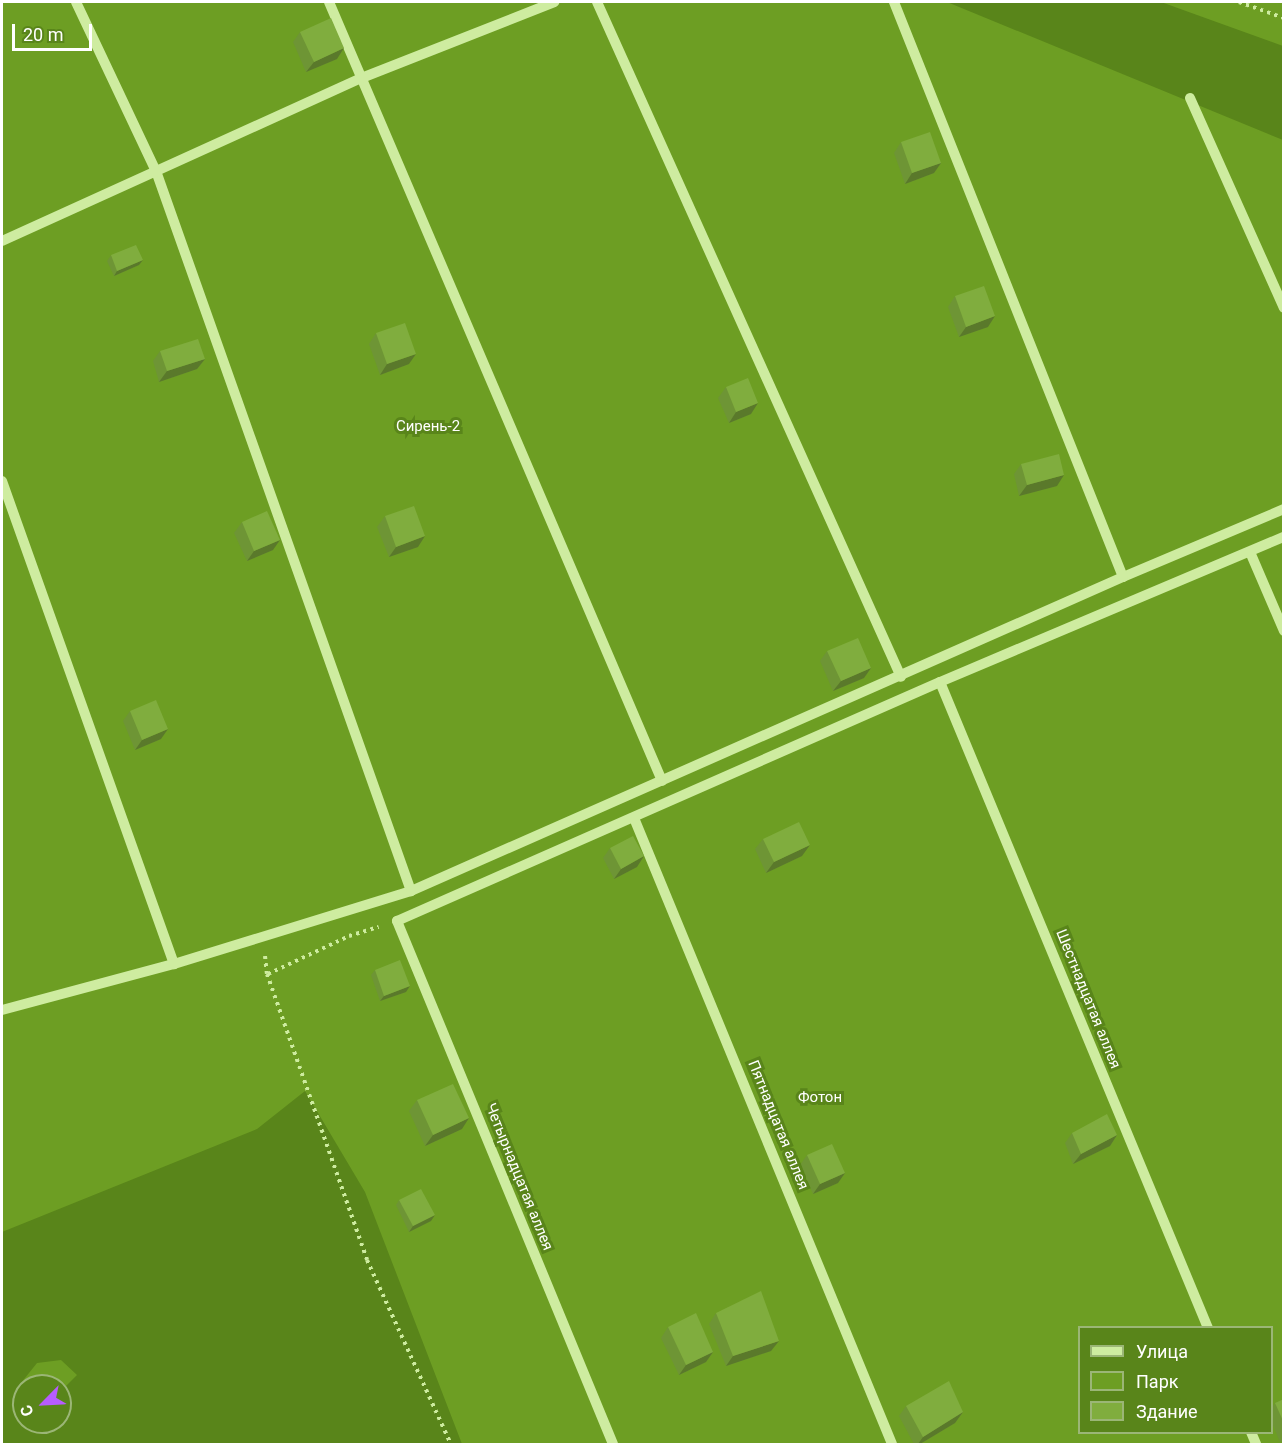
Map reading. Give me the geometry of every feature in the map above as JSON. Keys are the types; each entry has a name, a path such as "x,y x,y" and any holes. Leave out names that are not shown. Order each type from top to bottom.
{"lane":[{"path":"76,2 156,171 411,891"},
{"path":"328,2 359,79 662,781"},
{"path":"2,241 359,79 554,2"},
{"path":"597,2 901,677"},
{"path":"894,2 1123,577"},
{"path":"1190,98 1284,308"},
{"path":"2,481 174,964"},
{"path":"2,1010 174,964 411,891 901,677 1123,577 1284,509"},
{"path":"397,921 940,682 1284,537"},
{"path":"1250,552 1284,632"},
{"name":"Шестнадцатая аллея","path":"940,682 1207,1326"},
{"name":"Пятнадцатая аллея","path":"634,818 892,1444"},
{"name":"Четырнадцатая аллея","path":"397,921 613,1444"}],"path":[{"path":"1239,2 1284,18"},
{"path":"267,974 349,936 397,921"},
{"path":"247,942 266,957 267,974 368,1260 451,1444"}],"green space":[{"name":"Сирень-2","path":"2,2 947,2 1283,140 1283,1444 462,1444 365,1192 305,1091 257,1129 2,1232"},
{"path":"1161,2 1283,2 1283,46"},
{"path":"61,1360 77,1375 72,1380 72,1374 28,1374 37,1363"}],"building":[{"path":"331,18 344,48 314,62 300,32"},
{"path":"930,132 941,163 912,173 901,142"},
{"path":"136,245 143,260 117,271 111,255"},
{"path":"984,286 995,316 966,327 955,296"},
{"path":"405,323 416,354 387,364 376,333"},
{"path":"198,339 205,359 167,371 160,351"},
{"path":"748,378 758,403 736,412 726,387"},
{"path":"1059,454 1064,475 1027,485 1021,464"},
{"path":"414,506 425,536 396,547 385,516"},
{"path":"267,511 280,540 254,551 242,522"},
{"path":"858,638 871,668 841,681 827,651"},
{"path":"156,700 168,729 142,740 130,711"},
{"path":"799,822 810,845 774,862 763,839"},
{"path":"633,836 644,856 621,869 610,848"},
{"path":"400,960 410,986 384,996 375,970"},
{"path":"453,1084 469,1118 433,1135 417,1100"},
{"path":"1107,1114 1117,1135 1081,1154 1072,1133"},
{"path":"832,1144 845,1173 820,1184 807,1155"},
{"path":"421,1189 435,1215 413,1226 399,1200"},
{"path":"761,1291 779,1341 733,1356 716,1313"},
{"path":"696,1313 713,1352 686,1365 668,1327"},
{"path":"949,1381 963,1412 923,1437 906,1406"},
{"path":"1284,1399 1284,1423 1275,1403"}],"park label":[{"name":"Фотон","path":"820,1098"}]}
